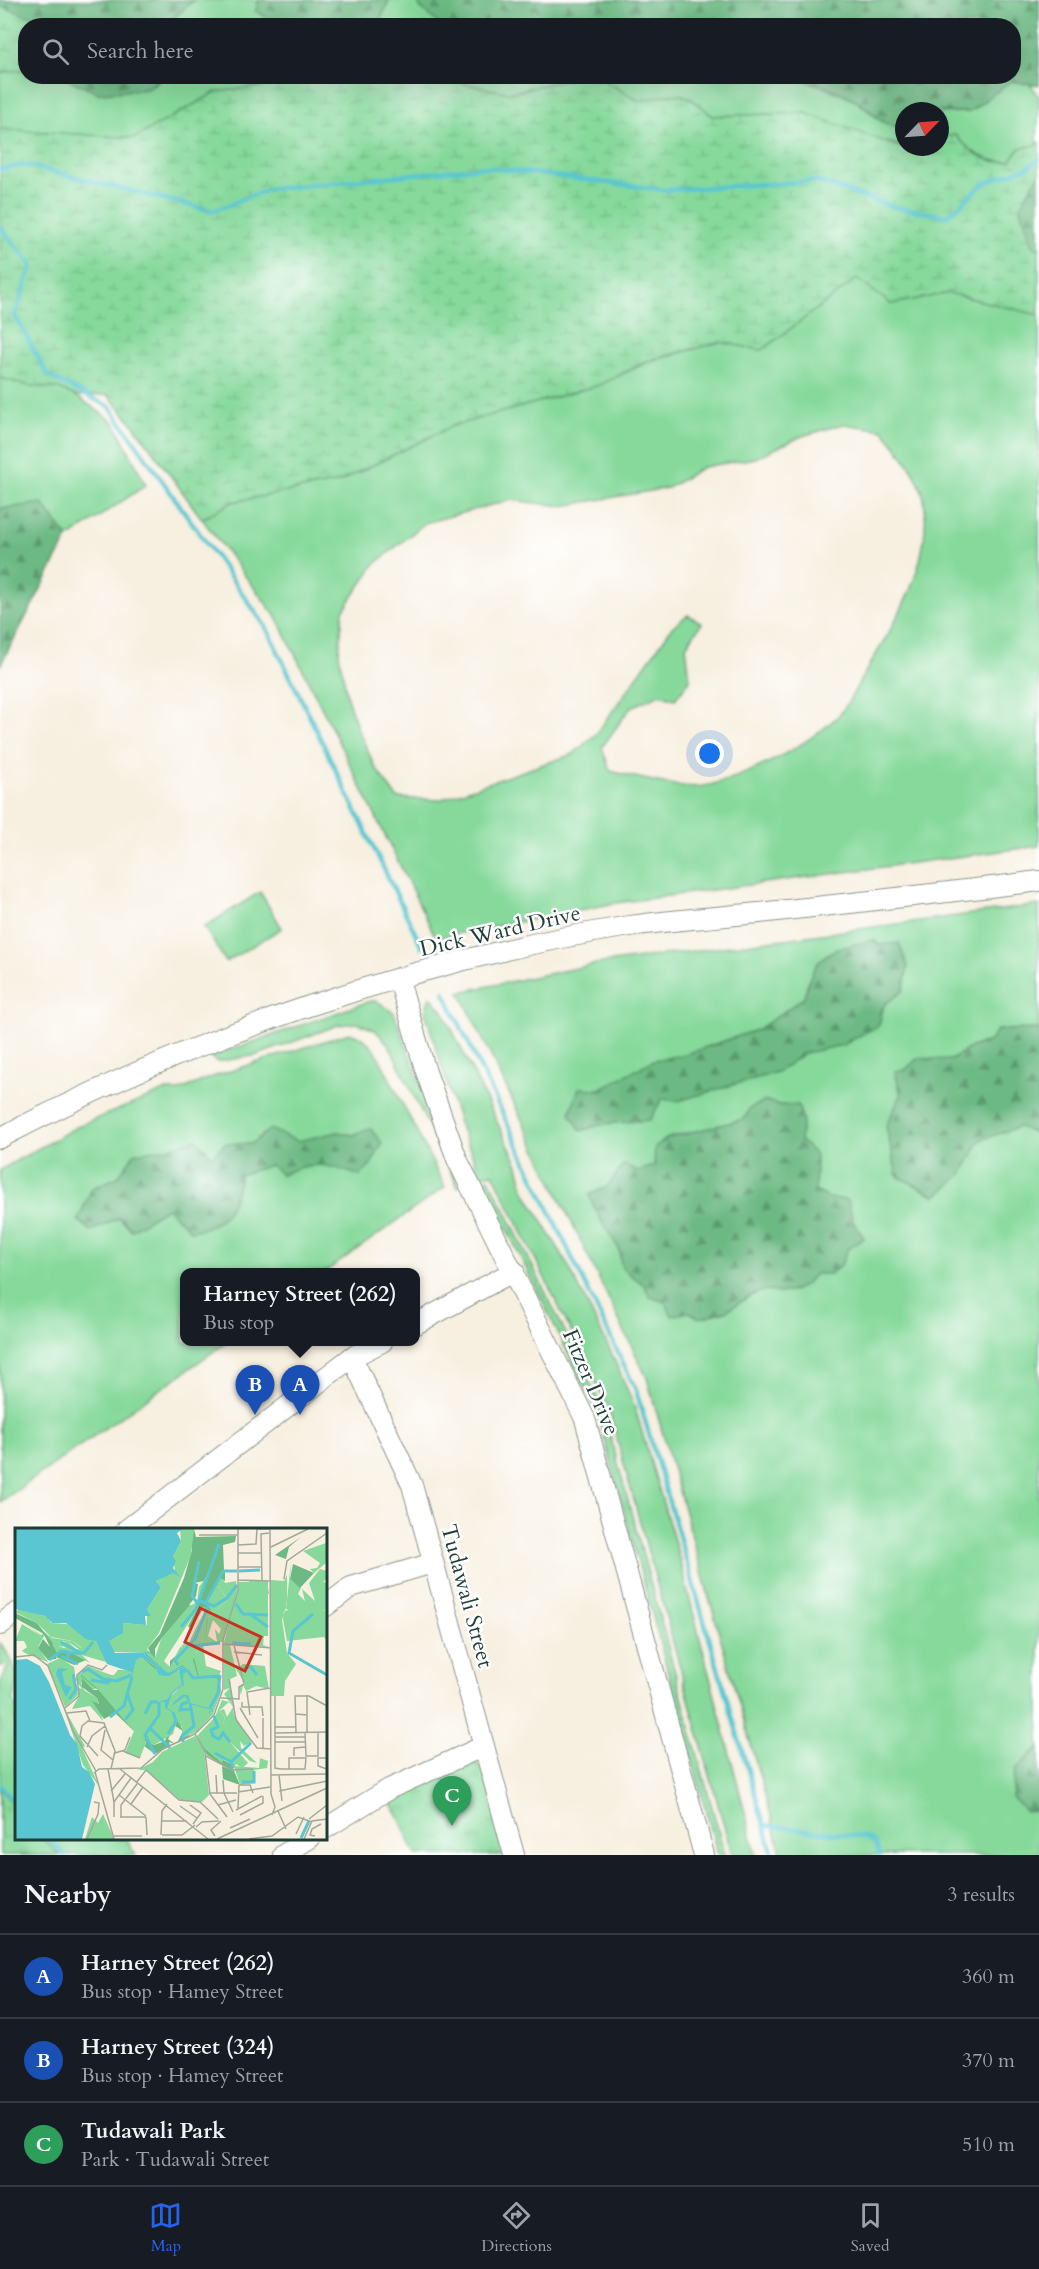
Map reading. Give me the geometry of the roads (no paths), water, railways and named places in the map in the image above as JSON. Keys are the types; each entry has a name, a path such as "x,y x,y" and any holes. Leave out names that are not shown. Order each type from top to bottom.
{"street":[{"name":"Dick Ward Drive","path":"0,1138 85,1095 199,1045 399,980 519,948 630,926 1039,881"},
{"name":"Fitzer Drive","path":"399,980 426,1072 457,1159 514,1271 588,1426 704,1855"},
{"path":"420,1321 514,1271"},
{"path":"129,1528 352,1357 373,1346"},
{"name":"Tudawali Street","path":"352,1357 412,1485 514,1855"},
{"path":"327,1605 351,1587 433,1563"},
{"path":"0,1625 15,1614"},
{"path":"327,1827 389,1789 484,1746"},
{"path":"283,1855 307,1840"}],"waterway":[{"path":"0,169 25,165 213,211 269,189 484,167 665,190 817,181 894,207 947,216 985,183 1028,167 1039,159"},
{"path":"0,227 32,265 15,315 48,376 110,407 266,627 422,947"},
{"path":"444,992 636,1390 773,1855"},
{"path":"0,1785 15,1802"},
{"path":"764,1825 865,1837 874,1842 880,1855"},
{"path":"51,1840 64,1855"}],"place":[{"name":"Harney Street (324)","path":"255,1415"},
{"name":"Harney Street (262)","path":"300,1415"},
{"name":"Tudawali Park","path":"452,1826"}]}
